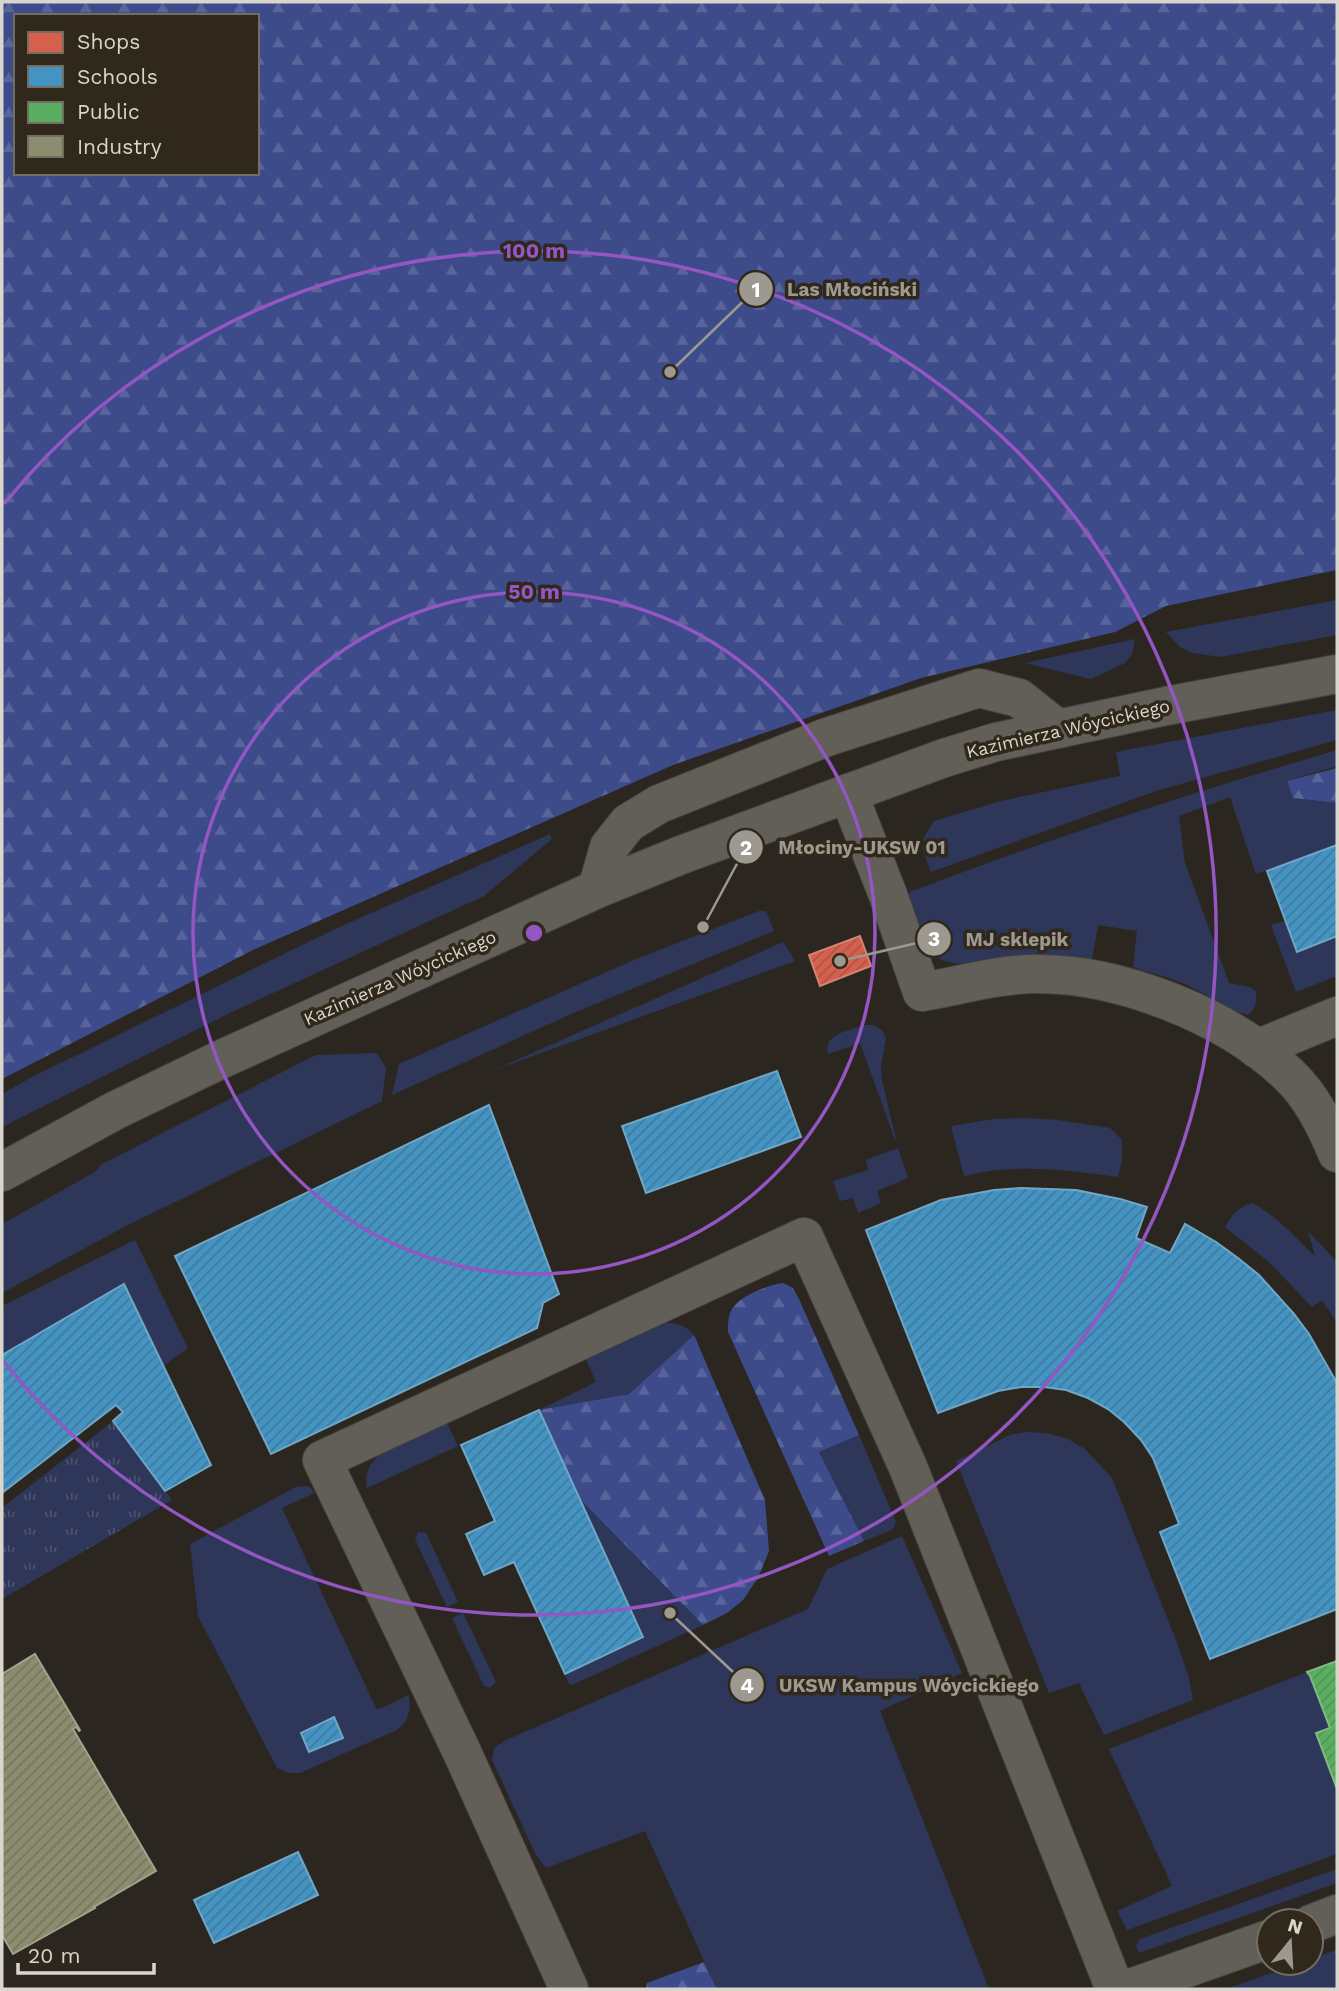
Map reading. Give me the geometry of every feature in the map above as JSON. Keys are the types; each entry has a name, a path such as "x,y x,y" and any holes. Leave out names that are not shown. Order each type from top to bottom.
{"street":[{"name":"Kazimierza Wóycickiego","path":"2,1172 116,1110 224,1058 597,888 681,855 944,758 996,742 1337,674"},
{"path":"597,888 609,847 628,822 659,804 827,737 979,688 1019,698 1058,729"},
{"path":"848,793 888,894 922,992 1031,974 1096,979 1184,1007 1257,1049 1291,1076 1312,1103 1337,1153"},
{"path":"1257,1049 1337,1016"},
{"path":"569,1989 461,1751 322,1461 804,1237 908,1467 1115,1989"},
{"path":"1128,1989 1255,1944"}],"green space":[{"path":"2,2 1337,2 1337,570 1166,606 1115,632 921,678 673,765 255,949 2,1079"},
{"path":"1337,600 1337,635 1220,657 1193,653 1180,647 1166,632"},
{"path":"1135,639 1132,654 1125,663 1091,679 1025,663"},
{"path":"1337,710 1337,740 1156,791 931,872 920,844 934,821 1001,801 1120,776 1116,752"},
{"path":"1337,750 1337,766 1287,781 1293,798 1337,803 1337,845 1256,874 1230,797 1179,816 1185,863 1229,983 1250,987 1256,991 1253,1010 1248,1015 1180,982 1133,967 1137,931 1098,925 1092,959 1035,955 967,963 947,962 938,958 930,951 919,932 907,897 910,892 1122,817"},
{"path":"1337,768 1337,803 1293,798 1287,781"},
{"path":"550,834 552,839 484,896 234,1011 2,1127 2,1094 32,1077 333,930"},
{"path":"759,911 766,911 774,931 578,1011 392,1095 399,1064 634,960"},
{"path":"1285,921 1297,951 1337,936 1337,976 1296,992 1271,925"},
{"path":"783,942 795,961 494,1070"},
{"path":"865,1025 874,1025 882,1030 886,1038 881,1067 882,1080 898,1148 860,1043 828,1054 827,1047 833,1037"},
{"path":"377,1053 386,1068 382,1101 124,1227 2,1293 2,1224 95,1172 102,1164 316,1055"},
{"path":"1026,1118 1110,1128 1122,1140 1118,1177 1060,1170 1021,1169 964,1176 951,1126 993,1119"},
{"path":"898,1148 908,1178 877,1191 881,1203 858,1213 853,1198 840,1201 833,1181 868,1170 866,1160"},
{"path":"1252,1203 1278,1220 1315,1256 1308,1231 1337,1262 1337,1323 1322,1300 1312,1307 1269,1262 1225,1227 1236,1212"},
{"path":"135,1240 188,1348 163,1366 123,1284 2,1355 2,1306"},
{"path":"783,1283 793,1288 799,1299 859,1435 819,1452 864,1541 829,1556 728,1332 730,1314 736,1304 755,1292"},
{"path":"662,1323 680,1325 694,1335 629,1394 539,1410 596,1382 584,1355"},
{"path":"694,1335 765,1500 769,1551 758,1578 743,1600 727,1613 703,1625 580,1499 539,1410 629,1394"},
{"path":"113,1421 172,1500 2,1599 2,1508"},
{"path":"446,1421 458,1446 367,1488 369,1469 376,1458 405,1439"},
{"path":"1026,1432 1046,1433 1068,1439 1085,1449 1112,1478 1177,1643 1193,1700 1104,1735 1079,1683 1049,1693 956,1461 1010,1435"},
{"path":"859,1435 896,1522 892,1530 864,1541 819,1452"},
{"path":"306,1486 314,1493 282,1508 377,1710 409,1695 410,1706 407,1719 397,1730 300,1773 288,1773 277,1768 198,1616 190,1544 296,1487"},
{"path":"580,1499 703,1625 572,1685 565,1674 643,1636"},
{"path":"418,1532 426,1533 458,1602 447,1607 415,1539"},
{"path":"902,1536 962,1673 880,1711 989,1989 717,1989 645,1831 546,1868 536,1855 492,1760 494,1748 506,1740 808,1609 827,1569"},
{"path":"463,1613 496,1682 490,1688 484,1686 452,1618"},
{"path":"1307,1672 1330,1728 1316,1734 1337,1789 1337,1854 1127,1930 1117,1911 1172,1886 1109,1749"},
{"path":"1337,1869 1337,1883 1269,1907 1255,1907 1255,1912 1139,1953 1136,1946 1140,1939"},
{"path":"1337,1950 1337,1989 1226,1989 1260,1977 1325,1977 1325,1954"},
{"path":"704,1962 717,1989 646,1989 647,1983"}],"building: Shops":[{"path":"860,936 871,966 820,986 809,955"}],"building: Schools":[{"path":"1337,845 1337,936 1297,952 1267,871"},
{"path":"777,1071 801,1137 646,1193 622,1126"},
{"path":"489,1105 559,1294 543,1303 537,1328 271,1454 175,1256"},
{"path":"1021,1188 1076,1190 1147,1207 1136,1238 1170,1253 1185,1224 1216,1242 1259,1275 1294,1314 1309,1334 1337,1383 1337,1609 1210,1659 1160,1532 1179,1524 1153,1458 1124,1422 1088,1398 1066,1390 1044,1387 998,1391 938,1413 866,1230 941,1200"},
{"path":"124,1284 211,1465 165,1491 113,1421 123,1412 116,1405 2,1493 2,1355"},
{"path":"539,1410 643,1637 565,1674 514,1562 484,1575 466,1534 495,1521 461,1445"},
{"path":"334,1717 343,1738 309,1752 301,1733"},
{"path":"298,1852 318,1895 214,1943 194,1900"}],"building: Public":[{"path":"1337,1661 1337,1789 1316,1733 1330,1728 1307,1672"}],"building: Industry":[{"path":"35,1654 80,1730 76,1727 73,1729 156,1871 13,1954 2,1935 2,1674"}],"place":[{"name":"Las Młociński","path":"670,372"},
{"name":"Młociny-UKSW 01","path":"703,927"},
{"name":"MJ sklepik","path":"840,961"},
{"name":"UKSW Kampus Wóycickiego","path":"670,1613"}]}
